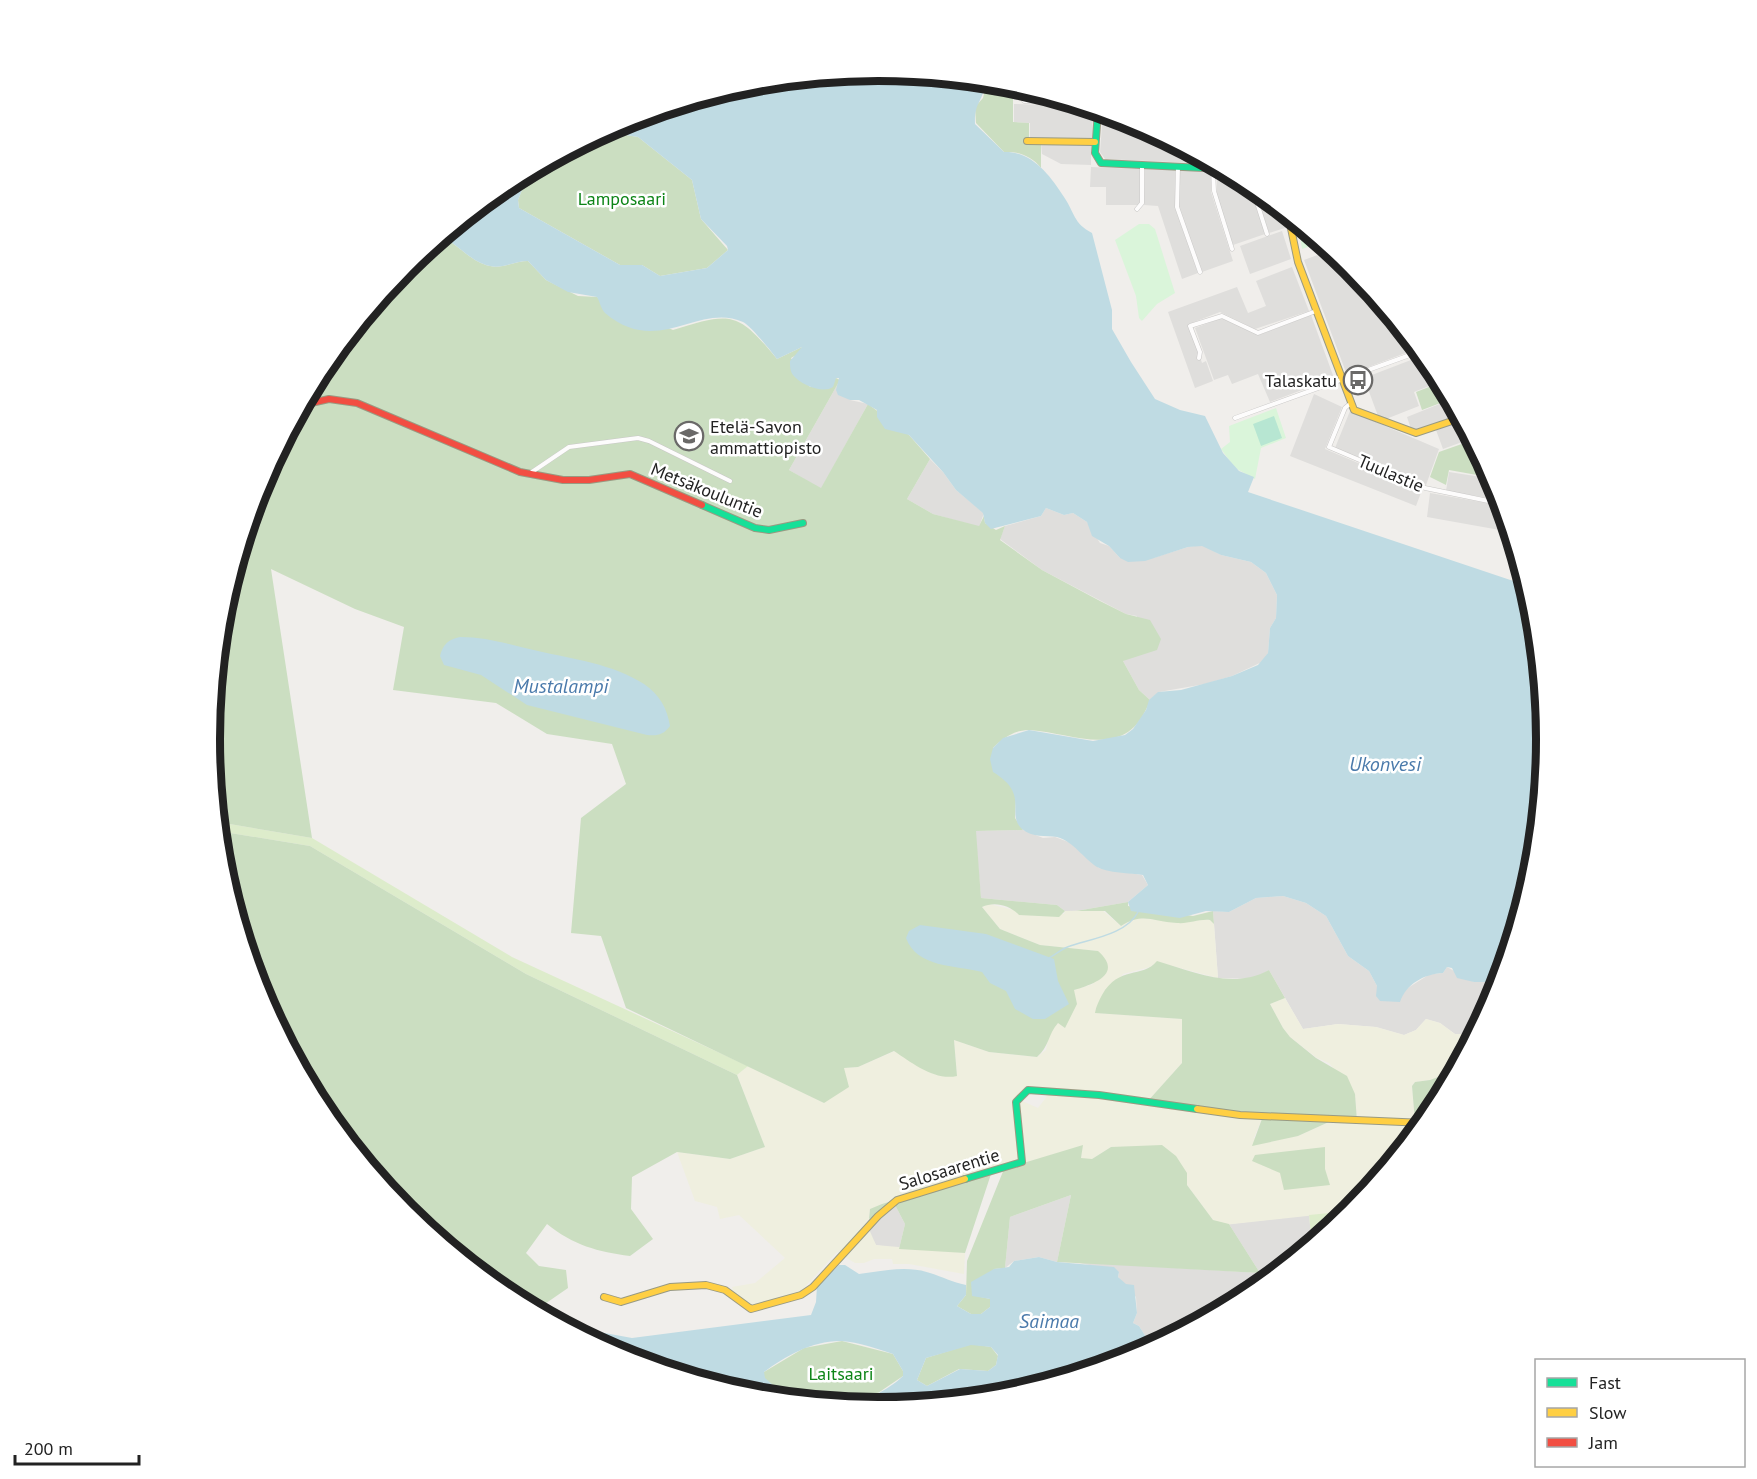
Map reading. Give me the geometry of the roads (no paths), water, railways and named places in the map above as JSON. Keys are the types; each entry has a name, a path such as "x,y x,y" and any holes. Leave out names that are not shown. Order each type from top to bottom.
{"street":[{"path":"1024,101 1045,102"},
{"path":"1097,119 1096,157 1101,163 1208,169"},
{"path":"1027,141 1095,142"},
{"path":"1137,208 1142,202 1142,166"},
{"path":"1178,167 1177,207 1200,272"},
{"path":"1213,172 1214,191 1232,249"},
{"path":"1256,201 1267,234"},
{"path":"1291,226 1298,262 1354,410 1410,433 1423,431 1454,420"},
{"path":"1199,358 1200,352 1190,326 1222,316 1258,333 1316,311"},
{"path":"1235,418 1412,354"},
{"name":"Metsäkouluntie","path":"313,403 329,399 357,403 529,475 563,480 589,480 630,474 755,528 769,530 802,523"},
{"name":"Tuulastie","path":"1351,403 1345,408 1329,447 1425,488 1492,502"},
{"name":"Metsäkouluntie","path":"529,475 569,447 638,438 649,441 730,481"},
{"name":"Salosaarentie","path":"604,1297 614,1302 628,1302 671,1287 718,1287 751,1309 801,1295 813,1287 878,1216 897,1200 1022,1161 1016,1102 1020,1095 1030,1089 1086,1097 1099,1095 1240,1115 1376,1119 1413,1123"}],"water":[{"name":"Ukonvesi","path":"878,81 922,82 983,90 976,111 975,124 1004,152 1023,156 1039,166 1059,189 1081,225 1092,233 1112,310 1112,329 1155,399 1180,410 1205,416 1223,453 1239,471 1254,477 1248,492 1518,583 1536,696 1536,783 1524,868 1515,910 1490,982 1474,982 1457,978 1452,968 1447,967 1443,973 1429,975 1411,985 1400,1002 1380,1001 1376,996 1377,986 1369,971 1348,956 1326,916 1306,903 1283,896 1256,898 1229,912 1206,911 1180,918 1131,911 1128,902 1148,885 1143,875 1102,869 1063,839 1030,834 1022,829 1017,823 1011,788 993,772 990,759 993,748 1003,738 1029,730 1093,741 1125,735 1133,729 1146,710 1149,700 1158,692 1181,690 1232,676 1258,665 1268,653 1270,628 1276,618 1277,595 1266,573 1251,562 1221,555 1202,546 1188,547 1145,561 1128,562 1120,558 1109,546 1092,536 1087,522 1073,513 1064,515 1046,508 1041,516 991,529 985,523 983,513 956,490 943,472 909,435 885,429 877,417 877,410 859,400 850,400 838,395 836,390 839,378 836,378 833,387 829,389 818,389 797,379 791,372 790,361 802,347 777,359 746,324 726,318 710,318 677,327 643,331 624,325 605,313 597,297 568,292 546,280 528,261 490,266 476,261 448,241 524,185 518,200 519,208 620,265 642,265 660,276 707,268 728,250 727,246 701,219 692,180 638,137 620,134 708,103 793,87 835,82"},
{"name":"Mustalampi","path":"480,638 593,663 632,677 658,697 665,708 670,726 660,734 647,735 527,705 481,675 444,665 440,656 443,648 453,639"},
{"path":"920,925 986,934 1054,959 1058,981 1069,1004 1045,1019 1033,1019 1015,1009 1006,991 990,983 982,972 938,964 919,955 911,948 906,938 909,931"},
{"name":"Saimaa","path":"1039,1257 1057,1262 1114,1267 1119,1272 1118,1277 1126,1284 1134,1285 1137,1313 1133,1323 1139,1326 1148,1340 1090,1363 1049,1376 964,1392 922,1397 878,1398 868,1398 897,1381 903,1376 903,1371 893,1354 868,1346 831,1341 811,1346 791,1355 764,1372 765,1378 778,1390 708,1376 627,1348 586,1330 632,1338 811,1315 816,1302 817,1286 839,1265 845,1265 859,1274 912,1269 966,1285 966,1295 957,1306 971,1314 981,1314 990,1307 990,1299 972,1296 971,1282 994,1269 1009,1267 1014,1261","holes":["971,1345 991,1347 998,1355 996,1365 988,1371 960,1369 927,1386 917,1380 926,1358"]}],"waterway":[{"path":"1049,958 1067,947 1117,931 1126,926 1138,912"}],"place":[{"name":"Talaskatu","path":"1358,380"},
{"name":"Etelä-Savon ammattiopisto","path":"689,436"}],"park label":[{"name":"Lamposaari","path":"622,198"},
{"name":"Laitsaari","path":"841,1373"}]}
